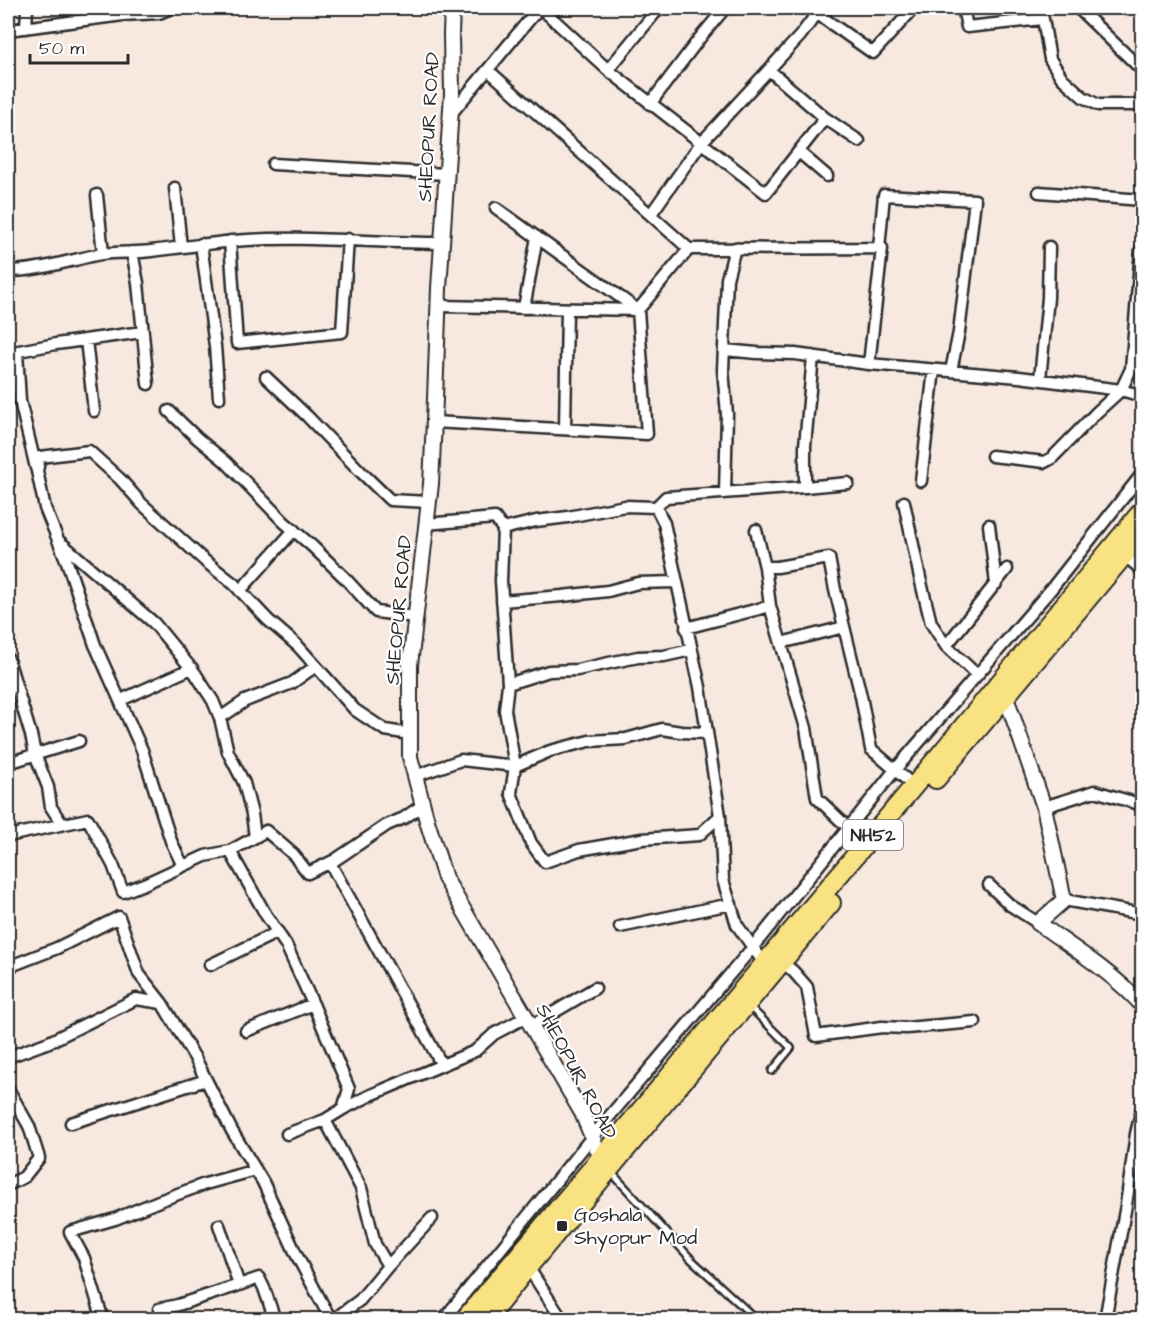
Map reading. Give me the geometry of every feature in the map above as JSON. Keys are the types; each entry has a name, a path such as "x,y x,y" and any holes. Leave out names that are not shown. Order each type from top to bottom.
{"highway":[{"name":"NH52","path":"464,1320 747,1004 773,962 865,844 1143,511"},
{"name":"NH52","path":"486,1320 605,1164 773,962 1006,696 1143,534"}],"street":[{"path":"26,28 27,8"},
{"path":"8,30 171,8"},
{"name":"SHEOPUR ROAD","path":"452,8 452,94 441,243 434,422 429,502 410,665 410,757 445,878 582,1113 605,1164"},
{"path":"450,115 540,8 608,70 766,193 825,118"},
{"path":"608,70 659,8"},
{"path":"650,104 725,8"},
{"path":"651,214 701,143 800,36 819,10 873,53 914,8"},
{"path":"963,8 967,27 1042,13 1050,59 1062,78 1083,97 1098,105 1143,105"},
{"path":"1078,8 1143,70"},
{"path":"488,70 690,249 879,248"},
{"path":"769,70 825,118 859,141"},
{"path":"799,152 827,176"},
{"path":"273,164 446,174"},
{"path":"175,188 181,247"},
{"path":"1039,192 1143,200"},
{"path":"97,195 103,254"},
{"path":"869,364 882,248 879,248 884,195 975,200 959,332 951,371"},
{"path":"496,208 638,310"},
{"path":"524,308 537,237"},
{"path":"8,271 55,265 103,254 230,241 292,238 441,243"},
{"path":"230,241 237,344 342,332 348,239"},
{"path":"201,244 215,346 219,398"},
{"path":"1040,380 1048,298 1048,247"},
{"path":"725,493 727,414 723,370 727,279 735,248"},
{"path":"434,422 647,434 638,310 690,249"},
{"path":"1131,369 1142,250"},
{"path":"132,252 138,283 148,384"},
{"path":"438,306 638,310"},
{"path":"565,429 567,309"},
{"path":"142,332 12,353 20,401 45,508 67,562 95,645 142,750 171,840 183,866"},
{"path":"86,340 94,411"},
{"path":"724,350 795,354 869,364 1040,380 1120,390 1143,396"},
{"path":"806,487 805,446 813,356"},
{"path":"992,456 1045,462 1052,458 1120,390 1131,369 1143,356"},
{"path":"921,481 934,370"},
{"path":"266,377 390,500 429,502"},
{"path":"169,411 226,462 376,612 415,617"},
{"path":"37,471 39,457 89,452 120,479 142,504 298,646 355,710 385,730 410,734"},
{"path":"443,1320 592,1137 753,947 896,770 1052,588 1143,474"},
{"path":"503,529 626,506 656,507 666,497 848,483"},
{"path":"904,502 931,623 946,645 977,675"},
{"path":"656,507 664,524 700,687 720,816 723,880 738,925 753,947 773,962 793,971 807,987 816,1036 882,1027 906,1028 975,1022"},
{"path":"426,524 495,518 503,529 501,581 508,684 505,710 514,766 510,793 531,843 545,862 579,850 642,839 699,835 720,816"},
{"path":"990,525 996,584"},
{"path":"240,591 294,530"},
{"path":"756,530 765,567 770,606 806,728 818,798 865,844"},
{"path":"57,540 154,623 192,668 213,701 220,718 228,752 244,783 255,837"},
{"path":"1124,555 1143,570"},
{"path":"765,567 829,558 871,748 914,786"},
{"path":"946,645 1006,569"},
{"path":"502,601 608,591 638,583 676,582"},
{"path":"686,628 770,606"},
{"path":"781,643 844,627"},
{"path":"508,684 549,671 577,670 638,657 664,656 691,650"},
{"path":"8,659 35,754 48,787 51,807 62,824"},
{"path":"220,718 245,701 292,683 316,666"},
{"path":"121,700 192,668"},
{"path":"1006,696 1044,807 1064,900"},
{"path":"415,776 461,760 514,766 550,751 589,741 626,738 662,729 706,733"},
{"path":"8,763 79,741"},
{"path":"1044,807 1095,791 1143,805"},
{"path":"8,836 88,819 113,865 123,892 205,856 230,851 266,831 293,854 308,873 330,863 387,825 404,818 423,805"},
{"path":"230,851 243,877 286,945 314,1004 349,1089 343,1109"},
{"path":"330,863 442,1065"},
{"path":"989,885 1010,905 1082,954 1143,1005"},
{"path":"1064,900 1143,914"},
{"path":"1038,923 1064,900"},
{"path":"620,927 731,904"},
{"path":"8,968 57,948 118,917 139,974 162,1003 195,1058 232,1131 263,1182 297,1256 332,1320 360,1300 432,1218"},
{"path":"210,965 278,932"},
{"path":"287,1134 325,1120 371,1095 475,1051 494,1034 529,1021 595,988"},
{"path":"8,1057 50,1042 136,999 162,1003"},
{"path":"246,1031 314,1004"},
{"path":"71,1123 206,1080"},
{"path":"8,1089 29,1126 39,1158 24,1177 8,1185"},
{"path":"1105,1320 1138,1151 1136,1134 1143,1108"},
{"path":"325,1120 361,1188 375,1244 388,1266"},
{"path":"103,1320 84,1258 70,1232 116,1219 205,1184 256,1170"},
{"path":"219,1225 239,1285"},
{"path":"528,1267 561,1320"},
{"path":"159,1309 178,1305 259,1278 275,1320"}],"lane":[{"path":"747,1004 791,1048 772,1071"},
{"path":"605,1164 692,1260 757,1320"}],"place":[{"name":"Goshala Shyopur Mod","path":"562,1226"}]}
